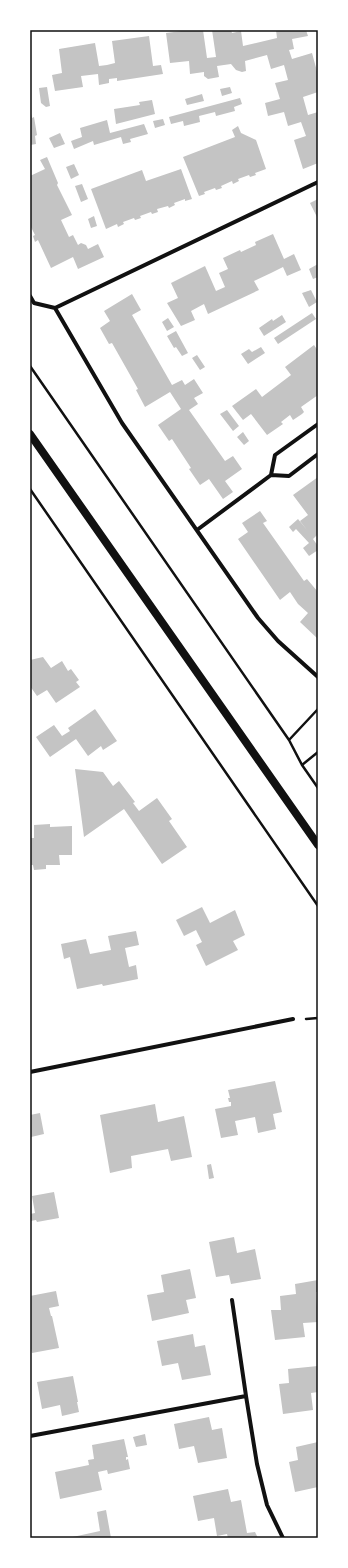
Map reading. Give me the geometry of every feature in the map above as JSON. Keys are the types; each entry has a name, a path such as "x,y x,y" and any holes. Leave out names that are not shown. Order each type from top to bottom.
{"main road":[{"path":"30,434 318,845"}],"street":[{"path":"30,296 34,303 55,308 318,182"},
{"path":"55,308 122,422 258,618 278,641 318,677"},
{"path":"271,475 275,455 318,424"},
{"path":"197,530 271,475 289,476 318,454"},
{"path":"30,1072 293,1019"},
{"path":"232,1300 257,1464 267,1505 283,1538"},
{"path":"30,1436 246,1396"}],"path":[{"path":"30,366 289,740 302,765 318,788"},
{"path":"30,489 318,906"},
{"path":"289,740 318,709"},
{"path":"302,765 318,752"}],"building":[{"path":"203,30 207,58 216,57 212,30 231,30 232,33 241,31 243,46 277,38 276,30 306,30 308,36 292,39 294,49 289,50 292,59 312,53 318,75 318,92 303,97 308,115 318,112 318,163 303,169 294,140 306,136 301,122 288,126 284,112 268,116 265,103 280,99 275,83 288,80 284,65 271,69 267,55 245,61 246,71 242,72 236,70 231,64 217,66 219,77 208,79 204,76 204,72 190,74 189,61 170,63 166,33"},
{"path":"149,36 153,66 161,65 163,74 117,81 117,78 109,79 109,83 99,85 98,74 81,76 83,87 55,91 52,75 62,73 59,49 95,43 99,66 107,65 115,63 112,41"},
{"path":"47,87 50,106 46,107 41,103 39,88"},
{"path":"230,87 232,93 222,96 220,89"},
{"path":"202,94 204,101 187,105 185,99"},
{"path":"240,98 242,104 234,107 235,111 216,116 215,112 199,116 200,122 184,126 183,121 171,124 169,117"},
{"path":"152,100 155,114 116,124 114,109 140,105 139,102"},
{"path":"30,109 32,118 34,117 37,135 35,136 36,144 30,145"},
{"path":"163,119 165,125 155,128 153,121"},
{"path":"107,120 110,133 144,124 148,134 130,139 131,142 123,144 121,137 94,145 93,141 74,149 71,141 82,137 80,128"},
{"path":"238,126 241,133 256,140 266,169 255,173 256,175 250,177 249,175 238,179 239,181 233,184 232,181 221,186 222,188 216,190 215,188 204,192 205,194 199,196 183,157 235,137 232,130"},
{"path":"60,133 65,144 54,148 49,138"},
{"path":"47,157 58,183 57,185 72,215 61,220 69,237 73,235 78,245 81,243 86,245 88,249 98,244 104,257 78,269 73,257 51,268 38,240 35,242 33,236 35,235 30,225 30,176 45,169 40,160"},
{"path":"74,164 79,175 71,179 66,167"},
{"path":"181,169 192,199 185,201 185,199 174,203 175,205 169,208 168,206 157,209 158,212 152,214 151,212 140,216 141,218 135,220 134,218 123,222 124,224 118,227 117,224 106,229 91,189 142,170 146,181"},
{"path":"82,184 88,199 81,202 75,186"},
{"path":"318,199 318,217 317,217 310,203"},
{"path":"94,216 97,226 91,228 88,219"},
{"path":"273,234 284,259 294,254 301,270 287,276 283,267 254,281 259,290 208,314 204,304 191,311 195,320 181,326 167,303 178,298 171,283 205,266 216,291 225,287 219,273 228,269 223,258 240,250 241,252 256,245 255,242"},
{"path":"318,264 318,277 313,279 309,269"},
{"path":"311,290 317,302 309,307 302,293"},
{"path":"132,294 141,310 132,315 172,385 182,380 185,385 194,379 203,393 194,398 198,404 189,410 225,461 233,456 242,469 225,481 233,492 223,499 209,479 200,485 172,439 169,441 158,425 181,409 170,392 145,407 136,390 138,389 112,343 109,344 100,328 110,321 104,311"},
{"path":"312,313 316,319 278,344 274,338"},
{"path":"282,315 286,322 264,336 259,328 272,319 273,321"},
{"path":"168,318 174,327 167,331 162,322"},
{"path":"176,331 188,353 182,356 176,347 174,348 167,336"},
{"path":"314,345 318,351 318,395 301,407 304,412 293,420 290,415 281,422 283,424 267,435 251,414 243,420 232,406 256,389 262,397 291,375 285,367"},
{"path":"261,347 265,353 248,364 241,354 249,349 252,352"},
{"path":"197,355 205,367 200,370 192,358"},
{"path":"227,410 239,426 233,431 220,414"},
{"path":"243,432 249,441 244,445 237,437"},
{"path":"318,477 318,534 313,539 318,546 318,550 309,556 303,548 309,543 296,529 293,532 289,527 298,519 307,530 300,521 308,515 293,495"},
{"path":"260,511 267,521 263,523 304,581 307,579 318,592 318,639 300,622 308,613 298,604 290,592 280,600 238,539 248,532 242,523"},
{"path":"43,657 51,668 62,661 68,671 71,669 79,680 76,682 80,687 56,703 47,690 37,696 30,686 30,660"},
{"path":"95,709 117,741 103,750 101,746 88,756 76,739 50,757 36,737 54,725 62,736 70,731 68,728"},
{"path":"75,769 103,772 113,786 119,781 135,802 133,803 139,811 157,798 172,819 169,821 187,847 162,864 124,809 84,837"},
{"path":"50,824 50,827 72,826 72,855 59,855 60,865 46,865 46,869 34,870 33,865 30,865 30,838 34,838 34,825"},
{"path":"202,907 210,923 235,910 245,935 233,941 238,950 206,966 196,945 202,942 196,930 184,936 176,920"},
{"path":"136,931 139,945 125,948 129,967 136,965 138,979 103,986 102,984 77,989 70,957 64,959 61,944 86,939 90,954 111,950 108,936"},
{"path":"275,1081 282,1112 273,1114 276,1129 258,1133 255,1117 235,1121 238,1135 221,1138 215,1109 231,1106 231,1102 229,1102 228,1098 230,1098 228,1090"},
{"path":"155,1104 158,1122 184,1116 192,1157 171,1161 168,1149 131,1156 132,1168 110,1173 100,1115"},
{"path":"40,1113 44,1134 31,1137 30,1115"},
{"path":"211,1164 214,1178 209,1179 207,1165"},
{"path":"54,1192 59,1218 37,1222 36,1220 30,1221 30,1214 35,1213 32,1196"},
{"path":"234,1237 237,1253 255,1249 261,1279 231,1284 229,1275 216,1277 209,1242"},
{"path":"190,1269 196,1298 186,1300 189,1313 152,1321 147,1295 164,1292 161,1275"},
{"path":"318,1280 318,1292 316,1292 318,1322 303,1323 305,1337 275,1340 271,1310 281,1310 280,1296 296,1294 295,1284"},
{"path":"56,1291 59,1306 49,1308 59,1348 32,1353 30,1344 30,1296"},
{"path":"193,1334 195,1347 205,1345 211,1375 182,1380 178,1363 162,1366 157,1341"},
{"path":"318,1366 318,1392 311,1393 313,1410 283,1414 279,1384 289,1383 288,1369"},
{"path":"73,1376 79,1412 62,1416 60,1405 42,1409 37,1382"},
{"path":"209,1417 212,1430 222,1428 227,1458 198,1463 194,1446 179,1449 174,1424"},
{"path":"145,1434 147,1445 136,1447 133,1437"},
{"path":"124,1439 128,1457 126,1457 126,1460 128,1459 130,1469 108,1474 107,1470 98,1472 102,1490 60,1499 55,1472 89,1465 88,1460 94,1459 92,1445"},
{"path":"318,1442 318,1487 295,1492 289,1462 298,1460 296,1447"},
{"path":"228,1489 231,1502 241,1500 247,1533 255,1532 258,1538 228,1538 227,1534 217,1536 214,1518 198,1521 193,1496"},
{"path":"106,1510 111,1538 68,1538 100,1531 97,1512"}]}
